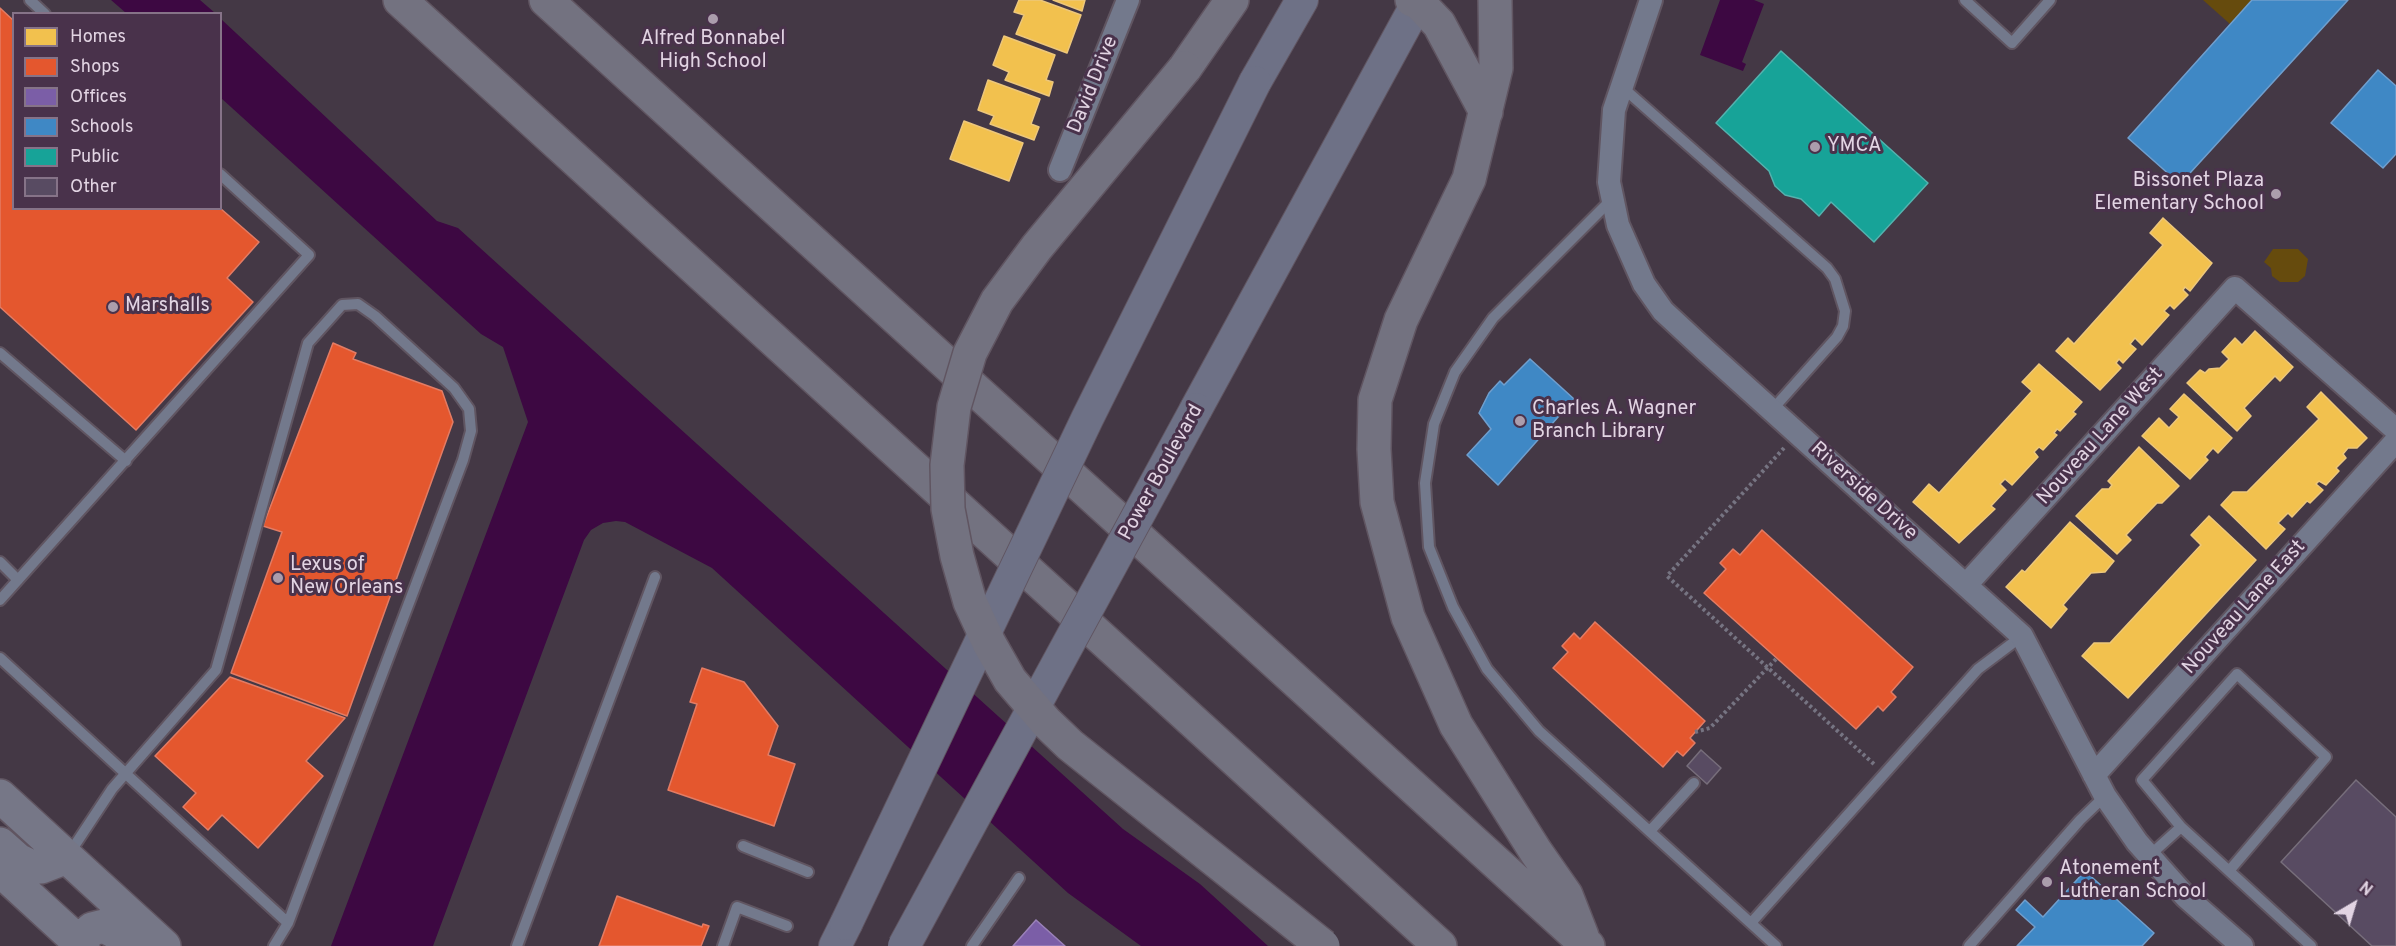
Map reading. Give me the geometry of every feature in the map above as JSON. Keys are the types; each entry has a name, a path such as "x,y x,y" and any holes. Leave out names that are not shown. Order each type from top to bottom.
{"highway":[{"path":"400,0 1440,946"},
{"path":"546,0 1586,944"},
{"path":"1232,0 1185,68 1037,247 997,301 970,353 954,407 947,465 948,510 957,555 970,602 979,623 1010,680 1046,722 1070,745 1323,946"},
{"path":"1494,0 1496,68 1469,179 1401,320 1375,400 1374,449 1377,502 1408,616 1456,725 1536,852 1566,895 1586,944"},
{"path":"1417,1 1439,24 1486,112"}],"main road":[{"path":"841,935 1087,419 1255,82 1302,0"},
{"name":"Power Boulevard","path":"904,946 1417,1"},
{"path":"0,796 164,946"},
{"path":"0,844 18,860 30,866 41,867 67,857"},
{"path":"0,870 79,945 92,929 104,926 141,946"}],"street":[{"name":"David Drive","path":"1060,170 1128,0"},
{"name":"Riverside Drive","path":"1651,0 1621,86 1613,122 1609,182 1618,225 1644,284 1663,311 2022,636 2105,796 2149,856 2186,897 2242,946"},
{"name":"Nouveau Lane West","path":"1966,585 2235,288 2396,430"},
{"name":"Nouveau Lane East","path":"2094,775 2396,441"}],"lane":[{"path":"30,0 43,12"},
{"path":"1965,0 2012,43 2050,0"},
{"path":"1621,86 1827,268 1835,279 1845,311 1843,326 1837,337 1772,410"},
{"path":"0,600 309,255 222,176"},
{"path":"1612,199 1493,318 1455,372 1434,424 1425,483 1429,547 1453,607 1487,669 1539,731 1776,946"},
{"path":"67,857 112,789 216,670 308,343 342,305 358,304 375,316 454,388 469,409 471,431 463,460 288,923 274,946"},
{"path":"0,353 126,461"},
{"path":"0,562 18,580"},
{"path":"517,946 655,577"},
{"path":"1750,923 1978,669 2022,636"},
{"path":"0,658 288,923"},
{"path":"2229,871 2326,757 2237,674 2142,780 2181,827 2229,871 2311,946"},
{"path":"1650,831 1694,783"},
{"path":"1969,946 2080,820 2105,796"},
{"path":"2149,856 2181,827"},
{"path":"743,846 808,872"},
{"path":"972,946 1019,878"},
{"path":"723,946 737,907 787,926"}],"path":[{"path":"1785,447 1667,576 1885,773"},
{"path":"1695,732 1710,728 1777,658"}],"shaded area":[{"path":"111,0 200,0 214,12 125,12"},
{"path":"1720,0 1754,0 1764,4 1742,62 1746,64 1743,71 1700,55"},
{"path":"2203,0 2252,0 2230,24"},
{"path":"222,20 437,221 458,228 1123,829 1200,884 1268,946 1141,946 1068,893 712,568 625,522 616,521 603,523 591,530 584,540 433,946 331,946 528,422 503,347 481,334 222,99"},
{"path":"2273,249 2298,249 2308,259 2305,276 2298,282 2280,282 2272,276 2271,268 2264,262"}],"building: Homes":[{"path":"1019,0 1040,0 1081,15 1067,53 1016,34 1024,15 1014,12"},
{"path":"1053,0 1085,0 1082,11"},
{"path":"1004,36 1055,55 1046,80 1053,82 1049,96 1005,80 1009,72 993,65"},
{"path":"988,80 1040,99 1031,124 1039,127 1034,140 990,124 994,116 978,110"},
{"path":"964,121 1023,143 1009,181 950,159"},
{"path":"2163,218 2212,263 2190,291 2185,287 2183,290 2188,295 2174,309 2170,305 2164,311 2169,315 2142,345 2135,338 2130,344 2136,349 2123,363 2119,359 2116,363 2121,368 2100,390 2056,351 2068,338 2074,344 2163,245 2150,233"},
{"path":"2255,331 2293,367 2280,381 2275,376 2244,408 2251,416 2237,431 2187,383 2200,370 2205,373 2209,369 2220,368 2229,359 2222,352 2235,338 2242,345"},
{"path":"2039,364 2082,402 2073,412 2076,414 2060,431 2057,429 2054,433 2057,435 2043,450 2039,447 2034,452 2038,457 2012,485 2005,479 2000,484 2006,490 1991,506 1995,509 1959,543 1913,502 1929,484 1939,493 2032,391 2022,382"},
{"path":"2321,392 2367,438 2357,448 2348,448 2343,454 2346,458 2336,468 2339,471 2326,485 2319,481 2316,484 2323,490 2310,503 2307,501 2292,517 2288,513 2278,523 2285,529 2266,549 2221,505 2233,492 2247,492 2319,419 2307,407"},
{"path":"2184,394 2232,438 2218,453 2213,448 2205,457 2208,460 2190,479 2142,436 2159,418 2169,428 2179,417 2170,409"},
{"path":"2139,447 2179,486 2162,503 2157,503 2126,535 2131,540 2117,554 2076,516 2102,489 2109,489 2112,485 2108,481"},
{"path":"2209,516 2256,560 2128,698 2082,656 2094,643 2110,643 2201,545 2191,535"},
{"path":"2070,522 2114,561 2105,572 2091,573 2063,605 2067,609 2051,628 2006,587 2022,570 2025,572"}],"building: Shops":[{"path":"0,8 12,19 12,210 222,210 259,242 227,278 253,302 136,430 0,307"},
{"path":"333,343 356,353 353,359 442,391 453,422 347,716 231,673 282,532 263,526"},
{"path":"1762,530 1913,667 1891,692 1896,697 1883,711 1878,706 1856,729 1704,593 1726,569 1720,563 1733,549 1740,555"},
{"path":"1595,622 1705,721 1690,738 1695,743 1683,756 1677,751 1663,767 1553,668 1568,652 1562,646 1574,633 1580,639"},
{"path":"702,668 744,682 778,726 768,755 795,764 774,826 668,790 697,704 690,702"},
{"path":"230,677 345,718 306,761 323,776 258,848 222,815 208,830 183,807 196,793 155,756"},
{"path":"617,896 702,927 703,924 709,926 701,946 599,946"}],"building: Offices":[{"path":"1036,920 1065,946 1013,946"}],"building: Schools":[{"path":"2252,0 2348,0 2180,184 2128,138"},
{"path":"2378,70 2396,86 2396,154 2383,168 2331,123"},
{"name":"Charles A. Wagner Branch Library","path":"1530,359 1574,399 1498,485 1467,455 1491,429 1479,413 1489,393 1500,381 1504,385"},
{"path":"2085,871 2154,933 2142,946 2017,946 2035,927 2016,910 2025,900 2043,917"}],"building: Public":[{"name":"YMCA","path":"1781,51 1928,183 1874,242 1831,202 1819,216 1801,199 1785,195 1775,186 1769,171 1716,123"}],"building: Other":[{"path":"1701,750 1721,768 1707,784 1687,766"},
{"path":"2356,780 2396,817 2396,946 2372,946 2281,862"}],"place":[{"name":"Alfred Bonnabel High School","path":"713,19"},
{"name":"YMCA","path":"1815,147"},
{"name":"Bissonet Plaza Elementary School","path":"2276,194"},
{"name":"Marshalls","path":"113,307"},
{"name":"Charles A. Wagner Branch Library","path":"1520,421"},
{"name":"Lexus of New Orleans","path":"278,578"},
{"name":"Atonement Lutheran School","path":"2047,882"}]}
